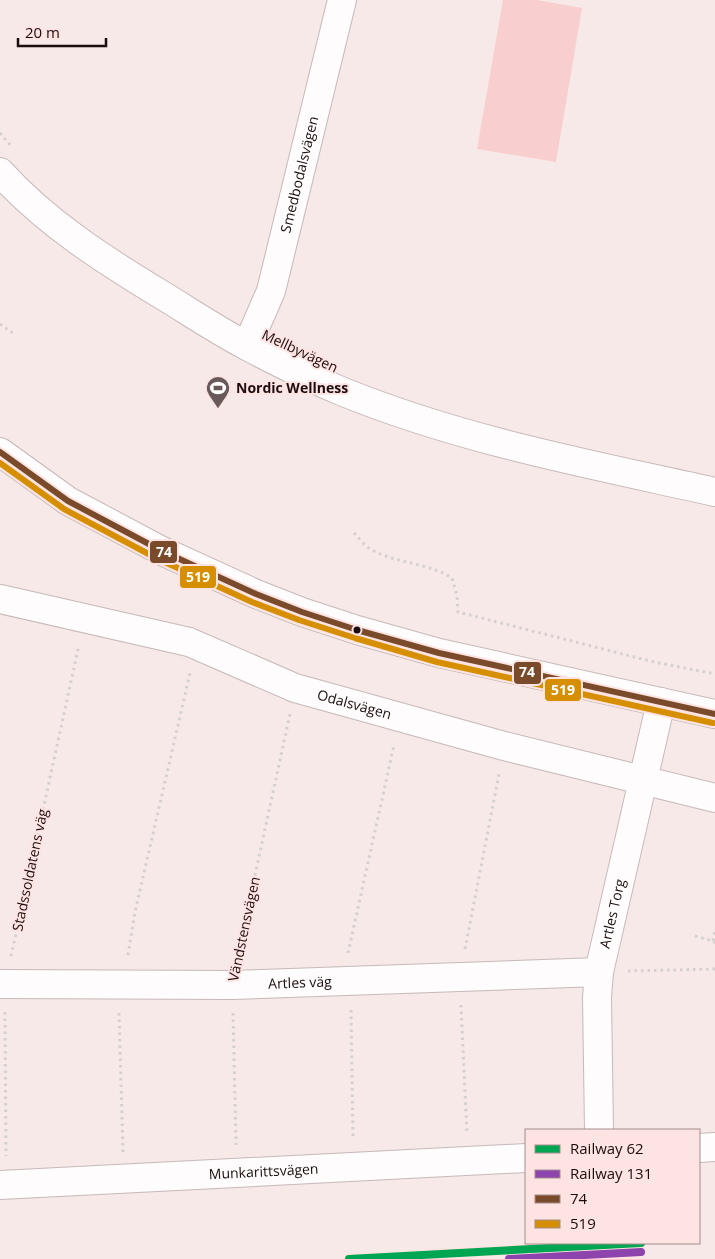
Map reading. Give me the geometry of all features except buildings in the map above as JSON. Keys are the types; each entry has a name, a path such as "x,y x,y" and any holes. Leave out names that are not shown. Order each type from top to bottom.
{"street":[{"name":"Smedbodalsvägen","path":"247,346 271,291 342,0"},
{"name":"Mellbyvägen","path":"8,162 41,211 112,265 247,346 341,391 470,435 715,492"},
{"path":"0,452 68,501 162,551 265,598 358,630 439,653 715,714"},
{"name":"Odalsvägen","path":"0,599 189,642 295,688 504,746 714,797"},
{"name":"Artles Torg","path":"599,1129 597,997 599,972 661,702"},
{"name":"Artles väg","path":"2,984 232,985 599,972"},
{"path":"700,1148 715,1147"},
{"name":"Munkarittsvägen","path":"3,1184 525,1158"}],"path":[{"path":"0,133 8,162"},
{"path":"0,324 13,333"},
{"path":"354,533 372,551 443,572 452,578 457,596 458,612 654,662 715,674"},
{"name":"Stadssoldatens väg","path":"3,1184 7,1074 2,984 85,619"},
{"path":"124,1178 119,1001 135,912 198,646"},
{"name":"Vändstensvägen","path":"237,1173 232,985 295,688"},
{"path":"354,1168 348,953 400,717"},
{"path":"696,936 714,942 715,930"},
{"path":"599,972 715,970"}],"shaded area":[{"path":"503,0 537,0 582,8 556,162 477,149"}],"rail line":[{"name":"62","path":"349,1259 623,1244"},
{"name":"131","path":"509,1259 641,1252"}],"transit line":[{"name":"74","path":"0,452 68,501 162,551 256,594 302,612 439,653 715,714"},
{"name":"519","path":"0,463 64,509 158,559 252,602 299,620 437,662 713,723"}],"place":[{"name":"Nordic Wellness","path":"218,409"}]}
